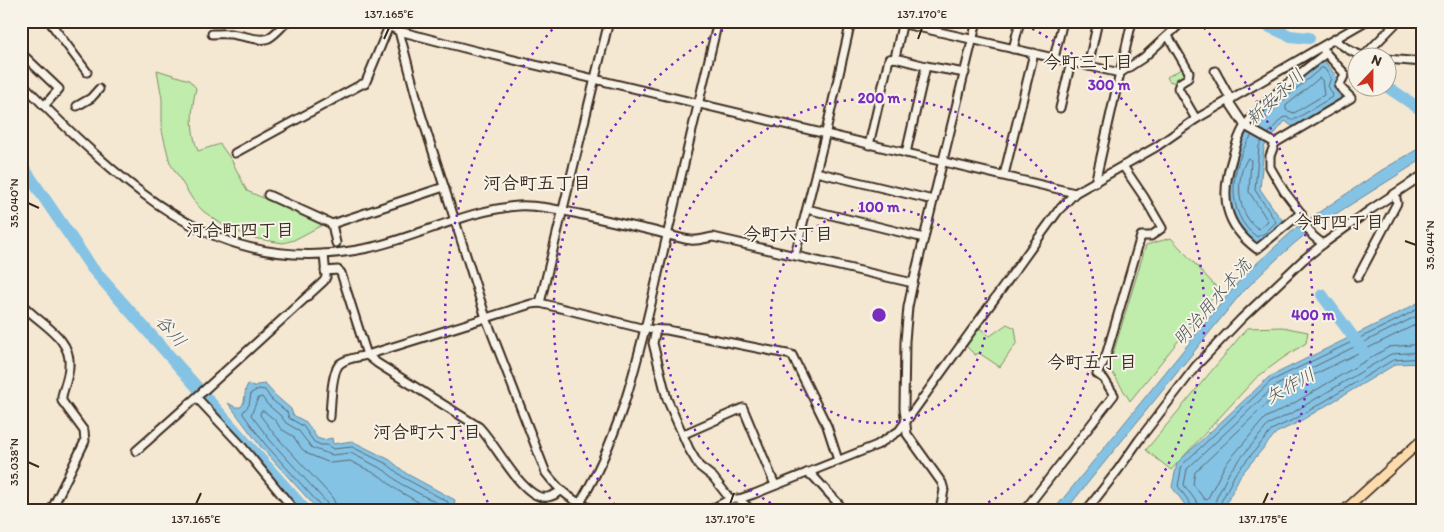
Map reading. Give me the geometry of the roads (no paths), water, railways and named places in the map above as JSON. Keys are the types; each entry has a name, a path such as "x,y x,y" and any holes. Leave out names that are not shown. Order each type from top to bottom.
{"main road":[{"path":"1344,511 1423,439"}],"street":[{"path":"49,21 87,72"},
{"path":"212,34 234,34 263,40 276,35 287,21"},
{"path":"379,21 399,31 1075,193"},
{"path":"540,303 609,21"},
{"path":"575,511 603,457 618,420 645,329 718,21"},
{"path":"795,255 851,21"},
{"path":"891,21 972,41 1013,48 1120,73 1143,58 1168,36 1180,24 1178,21"},
{"path":"940,511 944,490 942,483 934,469 907,434 904,408 905,341 908,308 913,283 977,21"},
{"path":"1013,48 1020,21"},
{"path":"1054,58 1063,21"},
{"path":"1088,66 1098,21"},
{"path":"1095,183 1132,21"},
{"path":"1302,212 1257,249 1246,241 1232,223 1226,204 1226,178 1240,134 1255,114 1335,40 1355,24 1366,21"},
{"path":"1371,48 1398,21"},
{"path":"895,58 902,25"},
{"path":"235,153 365,84 389,26"},
{"path":"399,31 420,112 486,318 546,473 561,491 579,504 596,511"},
{"path":"1168,36 1189,72 1188,78 1180,83 1178,88 1196,119"},
{"path":"1335,40 1347,48"},
{"path":"708,511 730,499 739,499 877,445 899,431 1058,211 1075,193 1123,166 1196,119 1324,50"},
{"path":"1323,244 1313,236 1303,221 1302,212 1284,191 1270,167 1270,156 1275,143 1351,98 1339,86 1345,74 1324,50"},
{"path":"21,53 59,89 44,106"},
{"path":"1004,175 1034,53"},
{"path":"869,145 889,59 895,58 965,74"},
{"path":"1396,60 1423,62"},
{"path":"1060,108 1071,62"},
{"path":"906,153 926,66"},
{"path":"1215,71 1245,126 1275,143"},
{"path":"21,82 112,169 167,212 190,225 230,242 270,252 299,255 324,254 385,244 475,213 520,206 563,211 691,240 713,237 913,283"},
{"path":"78,106 91,98 99,89"},
{"path":"1024,511 1114,395 1104,379 1097,374 1105,359 1141,236 1151,236 1162,228 1123,166"},
{"path":"816,172 934,200"},
{"path":"1086,511 1196,366 1263,298 1323,244 1423,176"},
{"path":"268,195 332,224 444,186"},
{"path":"1358,277 1396,204 1395,194"},
{"path":"806,209 924,238"},
{"path":"332,224 336,243"},
{"path":"136,451 198,397 235,360 324,281 324,254"},
{"path":"325,271 338,270 341,273 367,355 479,427 490,438 519,480 536,495 549,498 561,491"},
{"path":"330,417 334,376 340,363 540,303 645,329 667,330 792,355 827,426 838,460"},
{"path":"22,306 62,340 68,350 70,366 62,401 84,431 85,441 51,511"},
{"path":"656,330 653,342 667,399 689,449 699,466 713,477 730,499"},
{"path":"198,397 240,444 295,511"},
{"path":"684,434 742,408 775,485"},
{"path":"807,473 813,476 838,501 844,511"},
{"path":"739,499 752,511"}],"water":[{"path":"1323,59 1339,80 1333,85 1341,98 1293,127 1285,121 1264,147 1260,189 1285,223 1256,245 1236,224 1229,202 1229,173 1242,140 1260,116"},
{"name":"明治用水本流","path":"1423,146 1423,159 1315,227 1285,251 1257,278 1239,296 1065,511 1053,511 1245,274 1297,227 1382,170"},
{"name":"矢作川","path":"1423,300 1423,363 1396,364 1297,423 1276,433 1240,476 1226,504 1225,511 1196,511 1188,509 1172,487 1177,463 1269,377"},
{"path":"248,384 253,387 265,384 291,409 293,415 306,422 317,438 323,440 332,438 333,444 352,441 390,460 407,474 455,500 453,510 319,511 261,447 228,403 235,407 241,407"}],"waterway":[{"path":"1257,21 1290,36 1309,38"},
{"path":"1396,93 1423,111"},
{"name":"谷川","path":"21,164 92,268 306,511"},
{"name":"新安永川","path":"1322,295 1362,349"}],"district":[{"name":"今町三丁目","path":"1088,62"},
{"name":"河合町五丁目","path":"537,183"},
{"name":"今町四丁目","path":"1339,222"},
{"name":"河合町四丁目","path":"240,230"},
{"name":"今町六丁目","path":"788,234"},
{"name":"今町五丁目","path":"1092,362"},
{"name":"河合町六丁目","path":"427,432"}]}
